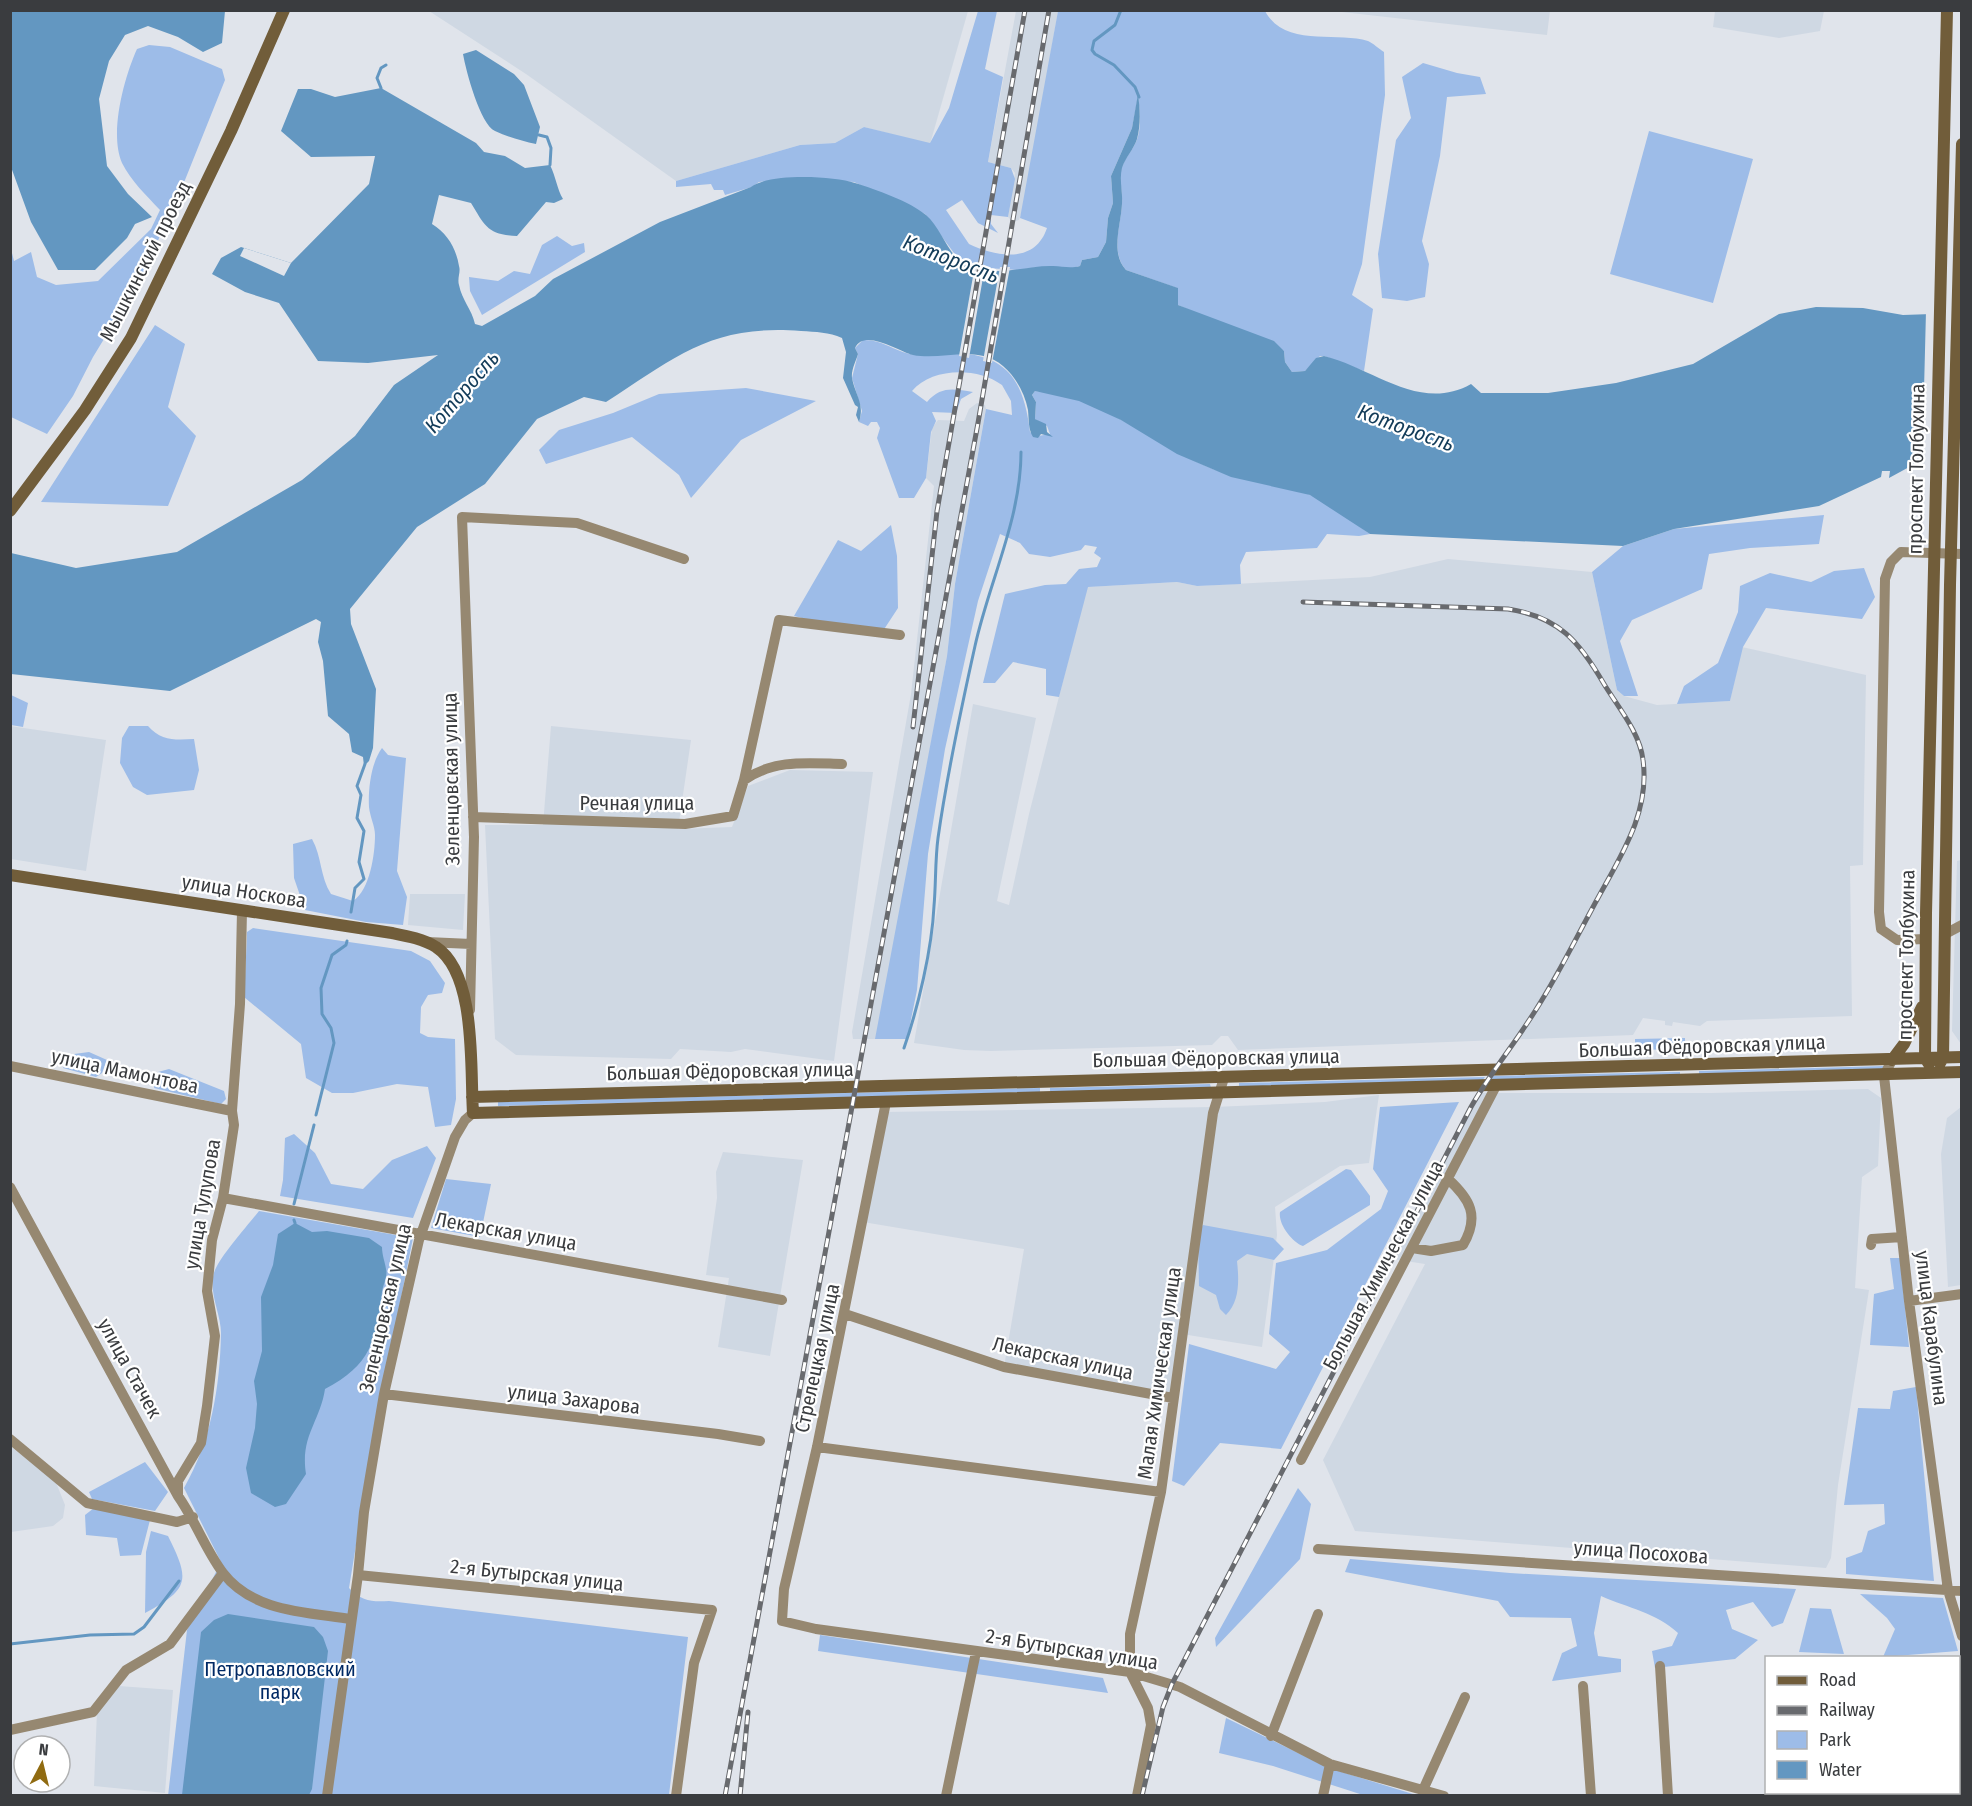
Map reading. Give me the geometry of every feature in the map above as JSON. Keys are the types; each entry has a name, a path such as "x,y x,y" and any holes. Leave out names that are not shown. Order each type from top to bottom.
{"main road":[{"name":"Мышкинский проезд","path":"10,511 86,410 131,338 221,152 284,10"},
{"name":"проспект Толбухина","path":"1935,1074 1925,1058 1925,997 1932,584 1947,10"},
{"name":"проспект Толбухина","path":"1935,1074 1943,1058 1950,585 1962,144"},
{"name":"улица Носкова","path":"10,875 392,933 423,941"},
{"name":"Зеленцовская улица","path":"423,941 440,950 457,975 466,1007 472,1113"},
{"path":"1892,1060 1908,1038 1925,997"},
{"path":"1943,1021 1947,1042 1962,1055"},
{"name":"Большая Фёдоровская улица","path":"472,1097 1892,1060 1962,1055"},
{"name":"Большая Фёдоровская улица","path":"472,1113 1884,1076 1962,1072"}],"street":[{"name":"Зеленцовская улица","path":"469,1041 473,817 462,517 577,523 684,559"},
{"path":"1926,939 1897,939 1881,929 1879,912 1885,579 1891,562 1901,552 1962,555"},
{"path":"744,780 779,620 900,634"},
{"path":"744,780 761,769 798,763 842,764"},
{"name":"Речная улица","path":"473,817 685,824 734,816 744,780"},
{"name":"улица Тулупова","path":"178,1496 178,1481 197,1451 203,1433 215,1336 207,1291 212,1240 223,1198 234,1125 232,1111 240,1004 243,910"},
{"path":"1946,934 1962,925"},
{"name":"улица Носкова","path":"423,941 471,944"},
{"path":"457,975 471,974"},
{"path":"1884,1076 1892,1060"},
{"name":"улица Мамонтова","path":"10,1066 232,1111"},
{"name":"улица Карабулина","path":"1884,1076 1909,1301 1948,1590 1962,1636"},
{"name":"Малая Химическая улица","path":"1130,1672 1130,1634 1161,1492 1213,1113 1224,1077"},
{"name":"Большая Химическая улица","path":"1301,1460 1496,1086"},
{"name":"Стрелецкая улица","path":"782,1621 784,1589 845,1314 886,1102"},
{"name":"Зеленцовская улица","path":"327,1796 358,1575 365,1500 384,1394 421,1234 454,1137 472,1113"},
{"path":"1412,1248 1444,1250 1463,1245 1469,1235 1472,1219 1468,1197 1448,1179"},
{"name":"улица Стачек","path":"10,1187 178,1496 193,1517 221,1569"},
{"name":"Лекарская улица","path":"223,1198 782,1300"},
{"path":"1871,1245 1872,1239 1902,1237"},
{"path":"1909,1301 1962,1294"},
{"name":"Лекарская улица","path":"845,1314 1004,1367 1173,1398"},
{"name":"улица Захарова","path":"384,1394 760,1441"},
{"path":"10,1439 87,1503 177,1522 193,1517"},
{"path":"817,1447 1161,1492"},
{"name":"улица Посохова","path":"1318,1549 1962,1591"},
{"path":"10,1730 93,1712 126,1670 170,1644 221,1569 241,1590 271,1606 351,1618"},
{"name":"2-я Бутырская улица","path":"358,1575 712,1610 694,1663 676,1796"},
{"path":"1271,1736 1318,1614"},
{"name":"2-я Бутырская улица","path":"782,1621 816,1629 1130,1672 1172,1684 1330,1764 1444,1796"},
{"path":"946,1796 976,1652"},
{"path":"1660,1666 1668,1796"},
{"path":"1130,1672 1148,1708 1151,1725 1137,1796"},
{"path":"1583,1686 1591,1796"},
{"path":"1423,1790 1465,1697"},
{"path":"1323,1796 1330,1764"}],"shaded area":[{"path":"1715,10 1824,11 1820,31 1779,38 1713,27"},
{"path":"429,11 968,11 930,144 864,127 835,143 800,145 676,181 526,74"},
{"path":"1016,11 1058,11 1024,205 1019,220 1013,222 1008,217 1015,173 1011,168 988,162"},
{"path":"1333,11 1550,11 1547,35"},
{"path":"977,403 985,405 986,409 955,584 947,656 878,1033 875,1039 853,1039 852,1032 911,694 934,486 926,478 932,428 938,420 964,421 969,409"},
{"path":"1448,559 1592,572 1617,690 1624,696 1657,705 1730,701 1742,647 1866,675 1863,865 1850,866 1852,1016 1707,1021 1700,1026 1673,1022 1672,1026 1665,1025 1665,1021 1643,1018 1633,1035 1238,1050 1228,1036 1221,1036 1212,1045 991,1051 914,1043 973,704 1036,718 997,901 1009,905 1029,814 1087,587 1177,582 1197,586 1370,577"},
{"path":"10,726 106,740 86,871 11,859"},
{"path":"551,726 691,740 678,829 732,827 748,786 790,770 873,772 834,1061 745,1049 731,1052 680,1049 671,1059 516,1055 495,1039 485,825 543,825"},
{"path":"1961,860 1961,1044 1952,1031 1957,861"},
{"path":"410,894 465,894 463,930 408,925"},
{"path":"1868,1089 1881,1098 1878,1166 1862,1177 1855,1288 1869,1290 1838,1485 1831,1558 1826,1568 1355,1531 1323,1460 1425,1264 1393,1259 1479,1093 1711,1093"},
{"path":"1379,1095 1369,1163 1340,1166 1275,1207 1277,1235 1262,1347 1182,1334 1173,1398 1004,1367 1024,1249 863,1222 884,1112 1214,1107 1325,1102"},
{"path":"1961,1107 1961,1285 1948,1287 1941,1154 1947,1118"},
{"path":"723,1152 803,1160 770,1356 718,1347 729,1278 706,1275 717,1198 716,1172"},
{"path":"10,1446 55,1480 65,1505 63,1518 53,1526 11,1532"},
{"path":"119,1686 173,1690 165,1793 94,1786 97,1711"}],"green space":[{"path":"978,11 997,11 985,69 1003,77 988,162 1011,168 1015,179 1008,217 991,215 991,224 998,233 978,223 962,200 946,210 969,244 1003,254 1014,254 1034,248 1047,228 1020,218 1058,11 1265,11 1274,23 1285,30 1313,36 1356,38 1368,41 1384,52 1385,95 1362,264 1352,295 1373,309 1364,371 1320,356 1305,371 1292,372 1285,362 1284,351 1178,305 1177,288 1126,270 1118,255 1117,246 1122,204 1120,176 1123,164 1136,142 1139,131 1138,97 1132,128 1111,176 1113,203 1108,218 1106,242 1098,257 1082,260 1080,266 1069,269 1038,267 1020,270 970,267 957,257 925,214 854,182 799,178 759,182 752,187 725,195 723,190 714,190 711,184 676,187 676,181 800,145 835,143 864,127 930,143 949,108"},
{"path":"149,45 170,47 222,69 225,80 181,190 140,280 93,357 73,396 47,434 11,417 11,249 14,261 31,252 37,277 56,285 98,281 151,229 160,210 126,170 118,151 117,137 123,90 132,61 137,49"},
{"path":"1423,63 1480,77 1486,94 1447,97 1440,156 1422,241 1429,264 1425,297 1407,301 1382,298 1378,254 1396,140 1411,118 1402,77"},
{"path":"1649,131 1753,159 1713,303 1610,274"},
{"path":"557,236 572,246 584,243 585,252 482,315 470,291 469,277 498,281 514,271 530,274 542,245"},
{"path":"155,325 185,344 168,407 196,436 168,506 41,502"},
{"path":"863,340 870,340 916,355 958,353 976,355 990,360 1002,367 1018,387 1024,400 1030,432 1038,436 1050,434 1047,426 1035,419 1036,402 1032,395 1035,391 1080,400 1218,471 1316,497 1370,534 1359,536 1327,534 1317,548 1246,552 1240,565 1241,584 1197,586 1177,582 1088,587 1059,697 1046,695 1046,669 1013,662 995,683 983,683 1005,594 1045,585 1066,584 1079,569 1097,567 1101,558 1094,553 1097,547 1085,545 1081,550 1050,557 1029,554 1020,543 1000,534 978,601 945,749 928,854 917,990 907,1039 875,1039 947,656 955,584 986,409 1012,415 1011,401 1002,385 981,375 956,372 931,377 921,383 912,391 927,402 942,391 973,392 961,399 956,413 932,412 936,421 931,432 926,478 914,498 899,498 877,438 880,428 877,422 871,422 868,426 859,422 862,411 852,378 858,354 855,348"},
{"path":"746,388 816,401 741,440 691,498 679,475 632,437 546,464 539,450 559,430 613,413 659,394"},
{"path":"1824,515 1819,544 1750,548 1709,554 1702,589 1632,620 1620,641 1638,696 1624,696 1617,690 1592,572 1623,546 1674,529"},
{"path":"891,525 897,556 898,608 879,637 794,616 838,540 861,551"},
{"path":"1864,568 1875,597 1862,619 1766,608 1743,647 1730,701 1677,704 1684,686 1718,663 1738,612 1740,586 1770,573 1811,582 1834,571"},
{"path":"11,695 28,703 23,727 11,725"},
{"path":"129,726 148,726 163,737 181,740 194,739 199,770 194,790 147,795 133,787 120,763 122,738"},
{"path":"382,748 388,755 406,758 397,871 407,897 403,925 366,922 305,910 294,878 293,844 312,839 331,894 353,901 364,889 373,861 375,843 375,832 369,807 370,784 375,761"},
{"path":"253,928 411,951 430,961 445,983 442,993 428,995 421,1007 420,1033 428,1037 455,1039 456,1099 451,1125 435,1127 428,1087 397,1084 353,1093 332,1093 306,1078 301,1044 244,997 247,932"},
{"path":"1685,1038 1685,1049 1635,1050 1635,1039"},
{"path":"89,1052 107,1060 102,1073 96,1077 63,1068 74,1054"},
{"path":"1885,1066 1885,1070 1699,1075 1699,1071"},
{"path":"169,1069 224,1091 226,1099 221,1104 154,1088 158,1072"},
{"path":"1680,1072 1680,1076 1490,1081 1492,1076"},
{"path":"1485,1077 1482,1081 1239,1087 1239,1083"},
{"path":"1210,1084 1211,1088 1050,1092 1050,1088"},
{"path":"1040,1088 1040,1092 498,1106 498,1102"},
{"path":"1459,1102 1281,1449 1220,1443 1184,1486 1172,1481 1189,1344 1276,1369 1290,1352 1269,1334 1276,1263 1327,1250 1381,1209 1388,1191 1373,1169 1380,1107"},
{"path":"294,1134 315,1153 331,1184 363,1189 392,1160 427,1146 436,1158 413,1218 280,1196 285,1138"},
{"path":"1346,1169 1351,1170 1370,1196 1370,1205 1303,1246 1299,1244 1283,1227 1280,1212"},
{"path":"446,1179 491,1184 480,1237 431,1228"},
{"name":"Петропавловский парк","path":"259,1211 413,1238 375,1429 349,1588 358,1596 372,1601 389,1601 688,1637 669,1795 168,1796 187,1630 221,1562 184,1488 207,1433 219,1373 221,1333 213,1293 213,1278 223,1256"},
{"path":"1203,1225 1273,1238 1284,1249 1274,1260 1247,1254 1237,1261 1236,1297 1226,1315 1220,1309 1216,1295 1199,1286 1198,1234"},
{"path":"1890,1258 1900,1258 1909,1347 1870,1345 1874,1294 1894,1289"},
{"path":"1916,1387 1934,1581 1846,1574 1846,1558 1862,1552 1868,1531 1885,1524 1884,1504 1844,1505 1858,1408 1890,1409 1893,1391"},
{"path":"145,1462 168,1492 155,1511 92,1499 89,1492"},
{"path":"1298,1488 1311,1504 1300,1559 1216,1647 1215,1638"},
{"path":"94,1508 150,1520 141,1555 120,1556 117,1538 86,1535 85,1515"},
{"path":"151,1531 168,1536 180,1563 182,1582 171,1597 145,1613 146,1552"},
{"path":"1350,1559 1510,1573 1796,1589 1783,1623 1772,1627 1753,1602 1726,1610 1732,1629 1758,1640 1735,1659 1655,1668 1652,1651 1672,1646 1678,1633 1661,1620 1601,1596 1594,1633 1598,1656 1621,1659 1621,1672 1552,1681 1562,1653 1577,1646 1571,1618 1510,1617 1498,1601 1345,1572"},
{"path":"1860,1594 1943,1598 1958,1651 1883,1656 1895,1629 1887,1618"},
{"path":"1810,1608 1831,1609 1844,1654 1799,1652"},
{"path":"820,1635 1103,1678 1108,1693 818,1651"},
{"path":"1226,1718 1329,1768 1416,1795 1363,1795 1273,1766 1219,1753"}],"water":[{"path":"11,10 225,11 222,43 203,52 178,37 148,26 125,35 109,61 99,99 107,166 128,194 152,217 135,224 127,238 95,270 58,270 31,222 11,167"},
{"path":"476,50 514,74 524,85 540,127 536,144 515,139 489,126 474,96 463,54"},
{"name":"Которосль","path":"381,88 476,143 484,152 505,156 525,168 550,165 552,169 563,199 554,203 546,202 517,236 500,234 488,228 471,203 439,195 432,224 446,236 453,247 458,259 460,290 475,324 482,326 535,296 553,279 660,222 772,179 817,177 845,181 902,201 926,215 954,255 966,265 976,269 998,271 1043,266 1080,266 1082,260 1098,257 1106,242 1108,218 1113,203 1111,176 1132,128 1138,94 1140,116 1136,143 1123,164 1121,172 1122,204 1117,247 1121,263 1126,270 1178,288 1178,305 1274,341 1284,351 1285,362 1292,372 1305,371 1316,358 1324,356 1397,385 1433,394 1452,392 1471,384 1481,393 1548,393 1616,383 1693,364 1779,314 1816,307 1863,308 1903,315 1961,313 1961,468 1911,466 1889,478 1890,471 1882,471 1881,477 1819,506 1674,529 1623,546 1370,534 1310,495 1231,477 1177,454 1121,420 1079,401 1035,391 1032,395 1036,402 1035,419 1046,424 1047,432 1053,437 1041,434 1038,438 1033,437 1029,428 1027,404 1016,381 1003,366 993,359 982,356 971,354 913,355 882,342 866,340 859,342 855,348 858,354 852,375 861,410 859,422 856,415 858,407 843,378 846,352 842,338 827,333 770,330 719,338 675,357 606,402 584,397 537,419 485,484 417,527 350,609 351,624 376,689 373,748 369,761 364,766 363,757 352,752 349,734 328,716 323,661 318,642 321,622 316,619 170,691 11,674 11,553 76,568 177,552 302,480 355,436 394,385 438,355 368,363 318,361 279,303 245,292 212,274 221,258 241,247 291,263 369,184 375,156 311,157 281,131 298,89 311,89 335,97"},
{"path":"295,1223 312,1232 327,1231 369,1238 382,1247 386,1275 377,1324 368,1350 362,1361 352,1371 325,1389 323,1401 308,1439 306,1474 286,1504 275,1507 251,1493 246,1468 255,1428 257,1404 254,1381 262,1351 261,1297 273,1265 278,1234"},
{"path":"228,1614 314,1627 323,1637 328,1651 312,1789 309,1795 182,1795 201,1632 214,1620"}],"pier":[{"path":"244,248 291,263 284,276 240,256"},
{"path":"975,265 985,266 969,358 959,356"},
{"path":"1000,267 1010,267 992,363 983,361"},
{"path":"1962,310 1962,471 1922,469 1926,311"}],"waterway":[{"path":"1121,10 1115,25 1094,41 1092,50 1114,65 1135,87 1139,97"},
{"path":"381,88 377,78 381,68 386,65"},
{"path":"539,135 547,137 551,148 550,165"},
{"path":"904,1048 927,959 933,923 938,838 955,742 981,622 1016,502 1021,452"},
{"path":"351,912 355,888 364,879 359,862 364,831 357,818 361,795 357,786 365,764"},
{"path":"316,1115 334,1043 331,1028 322,1014 321,988 332,955 346,945 347,941"},
{"path":"294,1204 314,1125"},
{"path":"10,1644 90,1635 134,1634 144,1627 179,1581"}],"railway":[{"path":"913,727 937,511 1025,10"},
{"path":"725,1796 978,423 1049,10"},
{"path":"1142,1796 1163,1707 1172,1684 1471,1107 1529,1021 1617,864 1632,831 1642,797 1643,760 1633,730 1586,655 1566,633 1554,625 1541,618 1508,609 1303,602"},
{"path":"740,1796 748,1712"}]}
